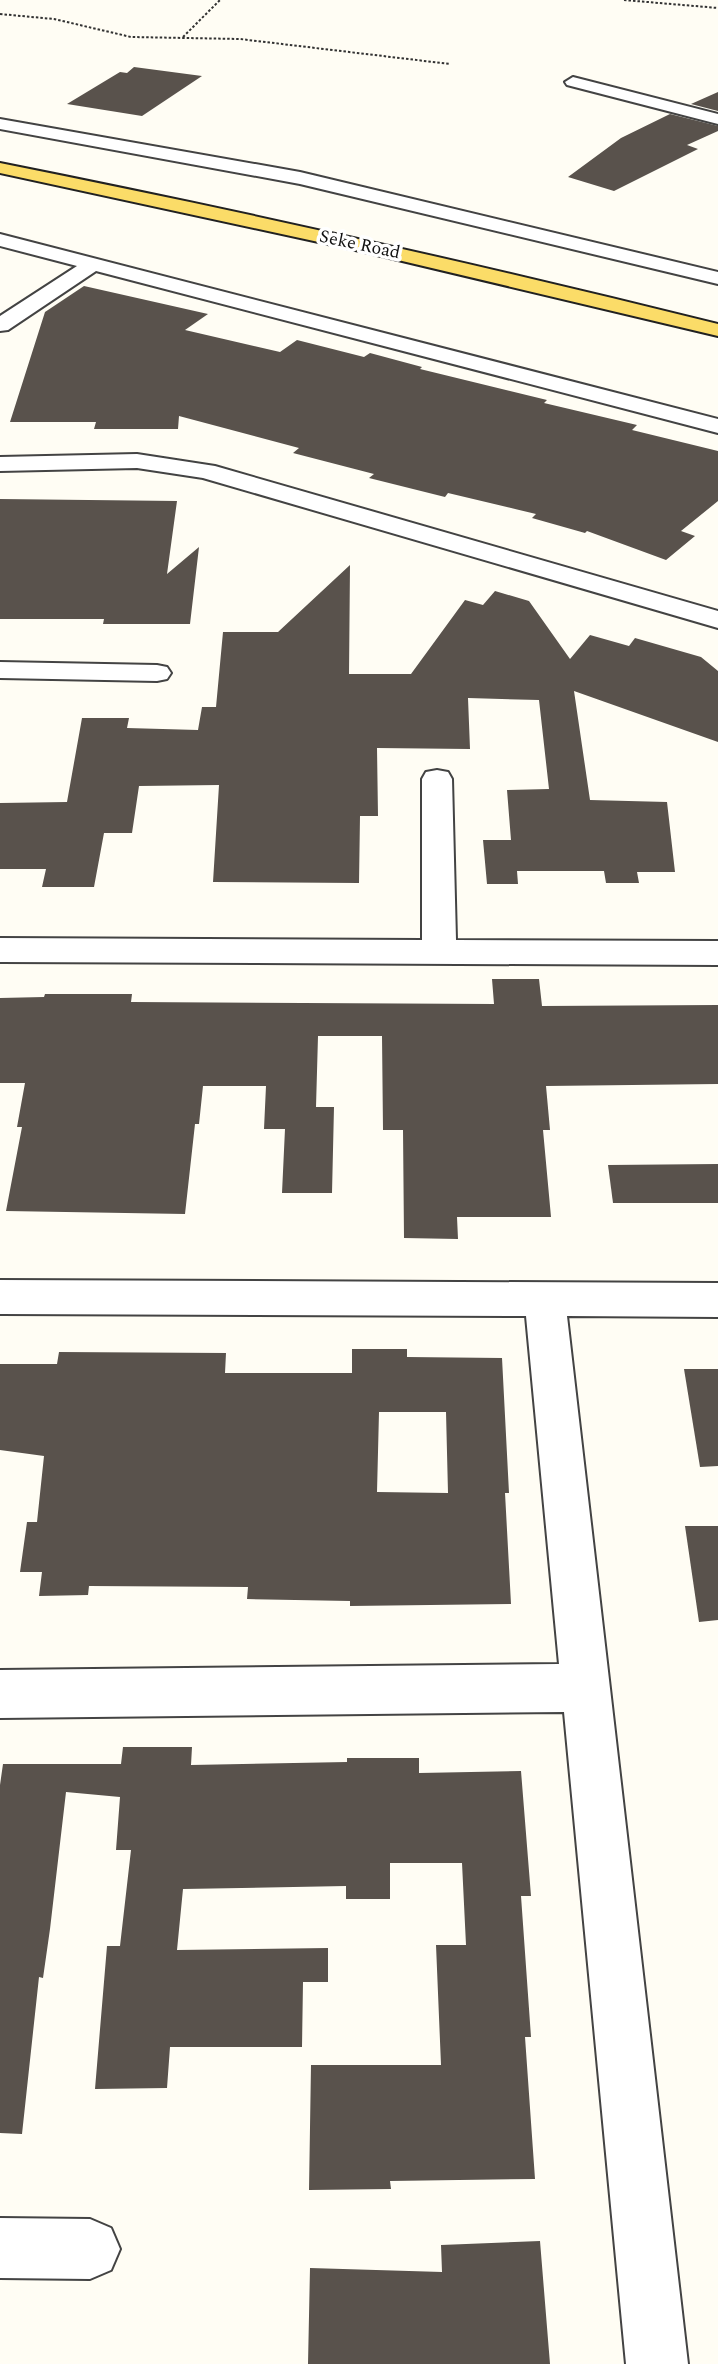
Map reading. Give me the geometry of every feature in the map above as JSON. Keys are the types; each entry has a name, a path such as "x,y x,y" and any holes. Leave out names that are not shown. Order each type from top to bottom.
{"main road":[{"name":"Seke Road","path":"0,168 181,204 430,259 718,330"}],"street":[{"path":"573,82 718,119"},
{"path":"0,124 300,177 718,278"},
{"path":"0,240 718,426"},
{"path":"0,325 92,265"},
{"path":"0,464 137,461 206,471 718,620"},
{"path":"0,670 157,673"},
{"path":"437,779 439,952"},
{"path":"0,950 718,953"},
{"path":"0,1297 718,1300"},
{"path":"545,1301 657,2364"},
{"path":"0,1694 586,1688"},
{"path":"0,2248 90,2249"}],"path":[{"path":"182,37 220,0"},
{"path":"624,0 718,8"},
{"path":"0,15 54,19 131,37 240,39 450,64"}],"building":[{"path":"134,67 202,76 142,116 67,104 120,72 127,73"},
{"path":"718,92 718,111 691,104"},
{"path":"670,114 718,126 718,131 687,145 698,149 614,191 568,177 621,138"},
{"path":"84,286 208,314 185,330 280,352 297,340 364,357 370,353 422,367 420,369 547,400 544,403 637,425 632,430 718,451 718,501 681,531 695,536 666,560 587,531 585,533 532,518 536,514 448,493 445,497 369,478 374,474 293,453 299,448 179,416 178,429 94,429 96,422 10,422 45,312"},
{"path":"0,499 177,501 167,574 199,547 190,624 103,624 104,619 0,619"},
{"path":"350,565 349,674 411,674 465,600 483,605 495,591 529,601 570,659 590,635 629,646 635,638 701,657 718,671 718,742 574,691 590,800 667,802 675,872 637,872 639,883 606,883 604,871 517,871 518,884 487,884 483,840 511,840 507,790 549,789 539,700 468,698 470,749 377,748 378,816 360,816 359,883 213,882 219,785 139,786 132,833 104,833 94,887 42,887 46,869 0,869 0,803 67,802 82,718 129,718 127,728 198,730 202,707 216,707 223,632 278,632"},
{"path":"492,979 539,979 542,1006 718,1005 718,1084 546,1086 550,1130 543,1130 551,1217 457,1217 458,1239 404,1238 403,1130 383,1130 382,1036 318,1036 316,1107 334,1107 332,1193 282,1193 285,1129 264,1129 266,1086 203,1086 199,1124 195,1124 185,1214 6,1211 22,1127 17,1127 25,1083 0,1083 0,998 44,997 45,994 132,994 131,1002 494,1004"},
{"path":"718,1164 718,1203 613,1203 608,1165"},
{"path":"352,1349 407,1349 407,1357 502,1358 511,1604 350,1606 350,1601 247,1599 248,1587 89,1586 88,1595 39,1596 42,1572 20,1572 27,1522 37,1522 44,1456 0,1450 0,1364 57,1364 59,1352 226,1353 225,1373 352,1373","holes":["379,1412 446,1412 448,1493 377,1492"]},
{"path":"684,1369 718,1369 718,1466 700,1467"},
{"path":"685,1526 718,1526 718,1620 699,1622"},
{"path":"123,1747 192,1747 191,1765 347,1762 347,1758 419,1758 419,1773 521,1771 531,1896 521,1896 531,2037 525,2037 535,2179 390,2181 391,2189 309,2190 311,2065 441,2065 436,1945 466,1945 462,1863 390,1863 390,1899 346,1899 346,1886 183,1889 177,1950 328,1948 328,1982 303,1982 302,2047 170,2047 167,2088 95,2089 107,1946 120,1946 131,1850 116,1850 120,1797 66,1792 43,1978 39,1977 22,2134 0,2133 0,1785 3,1764 121,1764"},
{"path":"540,2241 550,2364 308,2364 310,2268 442,2272 441,2245"}]}
